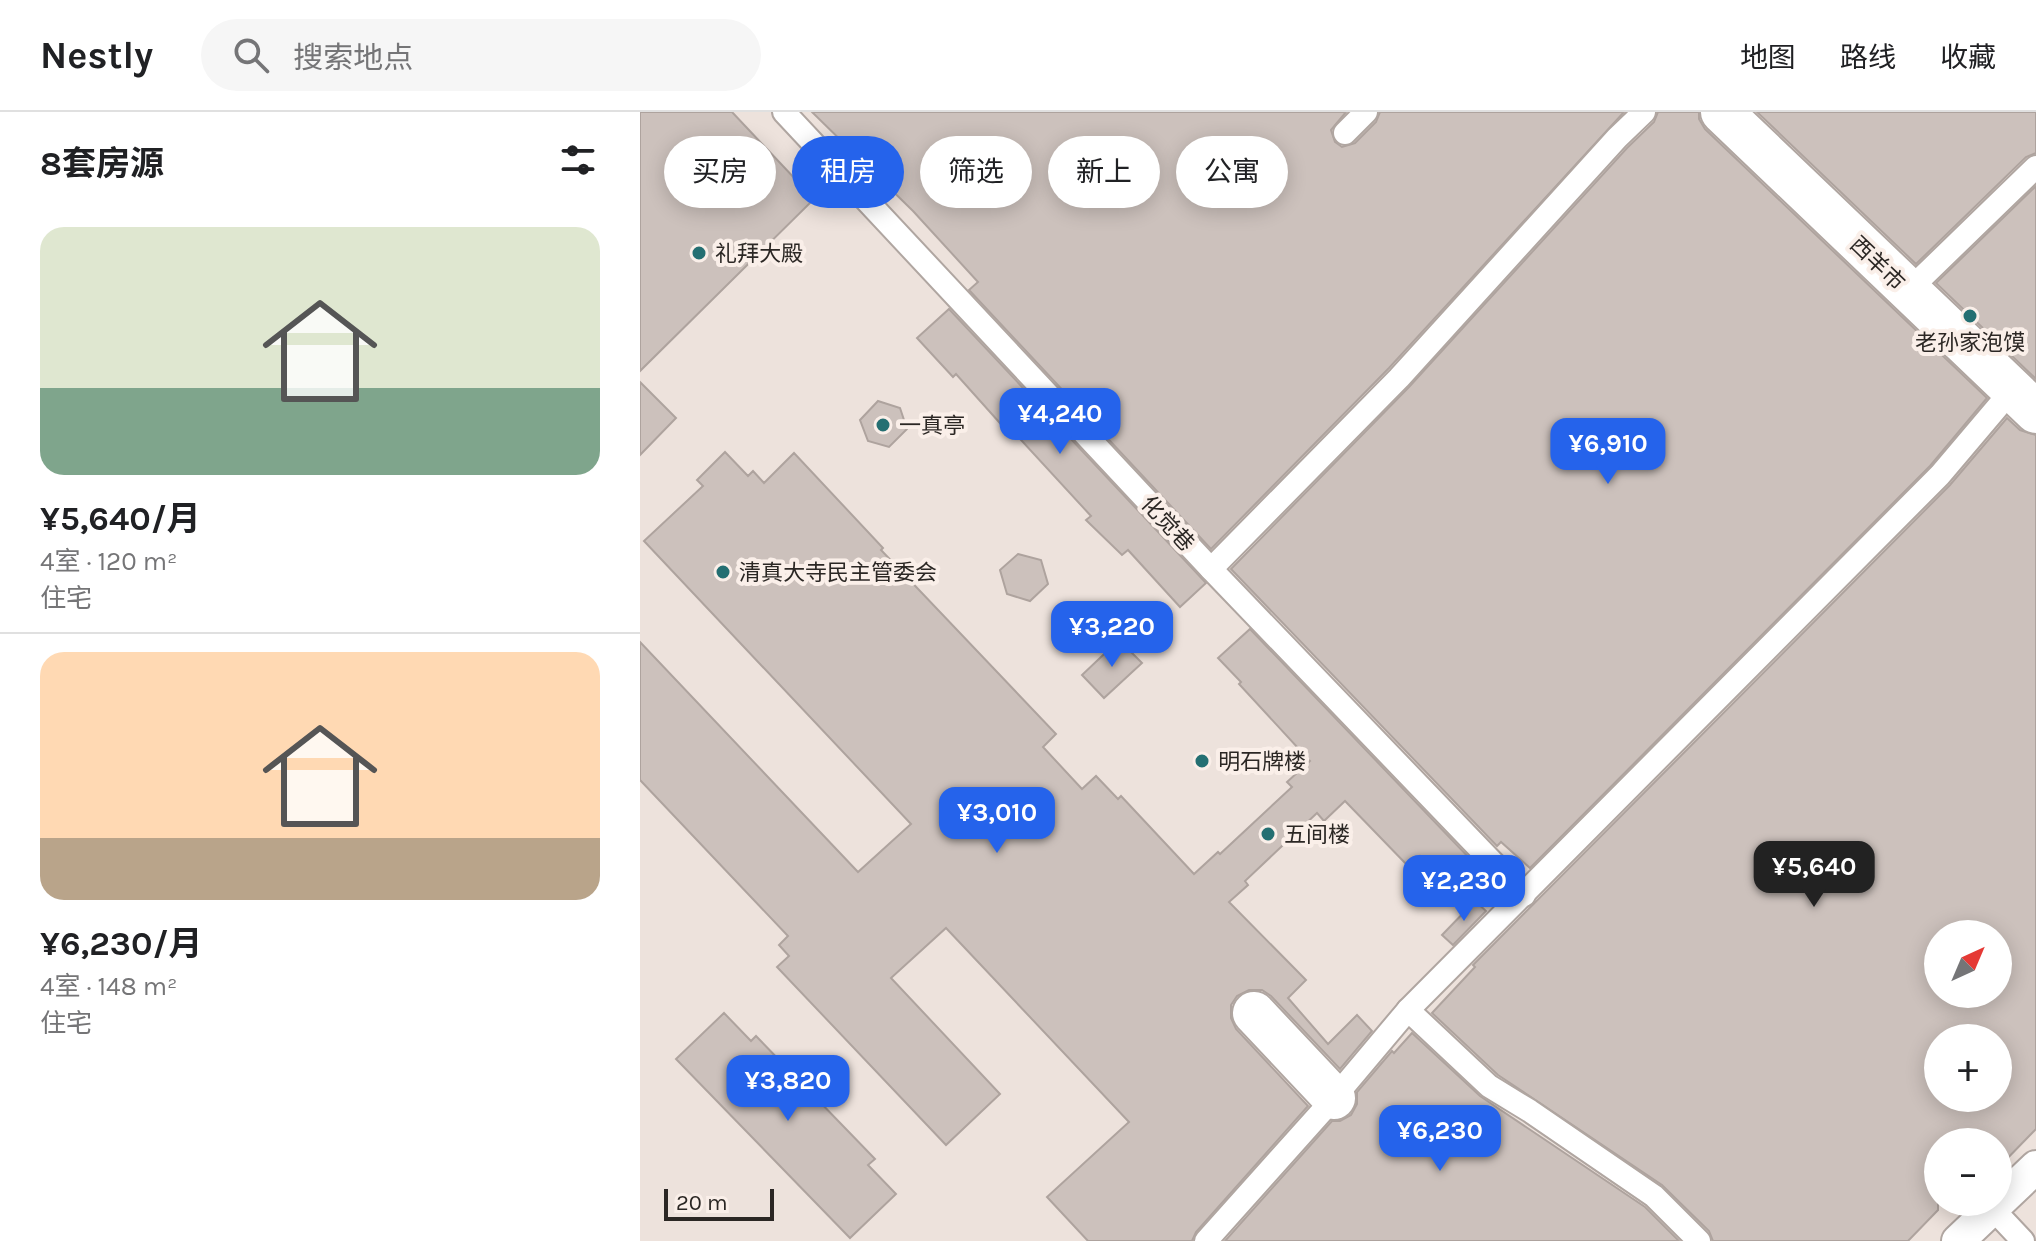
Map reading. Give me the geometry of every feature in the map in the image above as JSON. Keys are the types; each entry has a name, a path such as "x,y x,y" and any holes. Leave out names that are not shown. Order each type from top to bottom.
{"street":[{"name":"西羊市","path":"1722,112 2024,401"},
{"path":"1254,1013 1334,1098"},
{"path":"2012,1189 2036,1167"},
{"path":"1958,1241 1984,1216"}],"lane":[{"name":"化觉巷","path":"784,112 1211,569 1524,895"},
{"path":"1345,133 1366,112"},
{"path":"1211,569 1399,378 1644,112"},
{"path":"1908,291 2036,167"},
{"path":"1206,1241 1408,1010 1940,475 2024,401"},
{"path":"1408,1010 1489,1086 1654,1196 1699,1241"},
{"path":"2000,1216 2023,1241"}],"building":[{"name":"礼拜大殿","path":"640,112 732,112 755,136 664,136 664,208 776,208 776,159 792,176 792,208 805,208 640,371"},
{"path":"812,112 1346,112 1331,130 1335,142 1342,147 1355,143 1376,122 1380,112 1624,112 1389,368 1211,549 969,290 978,282 904,202 904,136 836,136"},
{"path":"1658,112 1699,112 1705,129 1987,398 1930,466 1530,868 1501,842 1497,846 1231,569 1409,387 1654,122"},
{"path":"1757,112 2036,112 2036,153 2026,157 1916,264"},
{"path":"2036,186 2036,379 1936,283"},
{"path":"949,309 1206,583 1180,607 1128,550 1122,555 1086,520 1091,516 1010,428 1007,431 956,374 953,377 917,338"},
{"path":"640,382 676,418 640,455"},
{"name":"一真亭","path":"878,401 900,408 907,429 889,447 868,441 860,420"},
{"path":"2007,418 2020,430 2036,435 2036,1129 2012,1154 2012,1128 1924,1128 1924,1216 1932,1216 1908,1241 1713,1241 1709,1231 1662,1185 1498,1075 1432,1013 1475,967 1473,965 1950,485"},
{"path":"725,452 748,476 753,471 764,483 794,453 883,548 881,550 1056,734 1043,747 1082,789 1096,776 1118,799 1121,796 1194,874 1292,787 1287,782 1310,761 1218,658 1250,629 1475,864 1450,885 1420,856 1409,867 1345,801 1324,821 1317,813 1245,881 1248,885 1229,902 1306,980 1288,998 1328,1044 1357,1015 1372,1031 1340,1069 1271,996 1262,990 1249,990 1237,996 1231,1005 1231,1018 1236,1029 1308,1106 1196,1232 1192,1241 1088,1241 1047,1197 1129,1122 946,928 891,978 1000,1094 946,1145 777,967 789,956 779,945 788,936 640,780 640,642 858,872 911,824 644,541 703,486 697,480"},
{"path":"1018,554 1041,560 1048,584 1030,601 1007,594 1000,570"},
{"path":"1119,640 1142,663 1104,698 1082,675"},
{"path":"1475,901 1486,911 1453,945 1442,935"},
{"path":"724,1013 751,1041 756,1036 875,1159 868,1165 896,1194 850,1238 676,1059"},
{"path":"1412,1033 1480,1096 1645,1207 1679,1241 1225,1241 1332,1121 1340,1121 1351,1115 1357,1104 1357,1092"}],"place":[{"name":"礼拜大殿","path":"699,253"},
{"name":"老孙家泡馍","path":"1970,316"},
{"name":"一真亭","path":"883,425"},
{"name":"清真大寺民主管委会","path":"723,572"},
{"name":"明石牌楼","path":"1202,761"},
{"name":"五间楼","path":"1268,834"}]}
